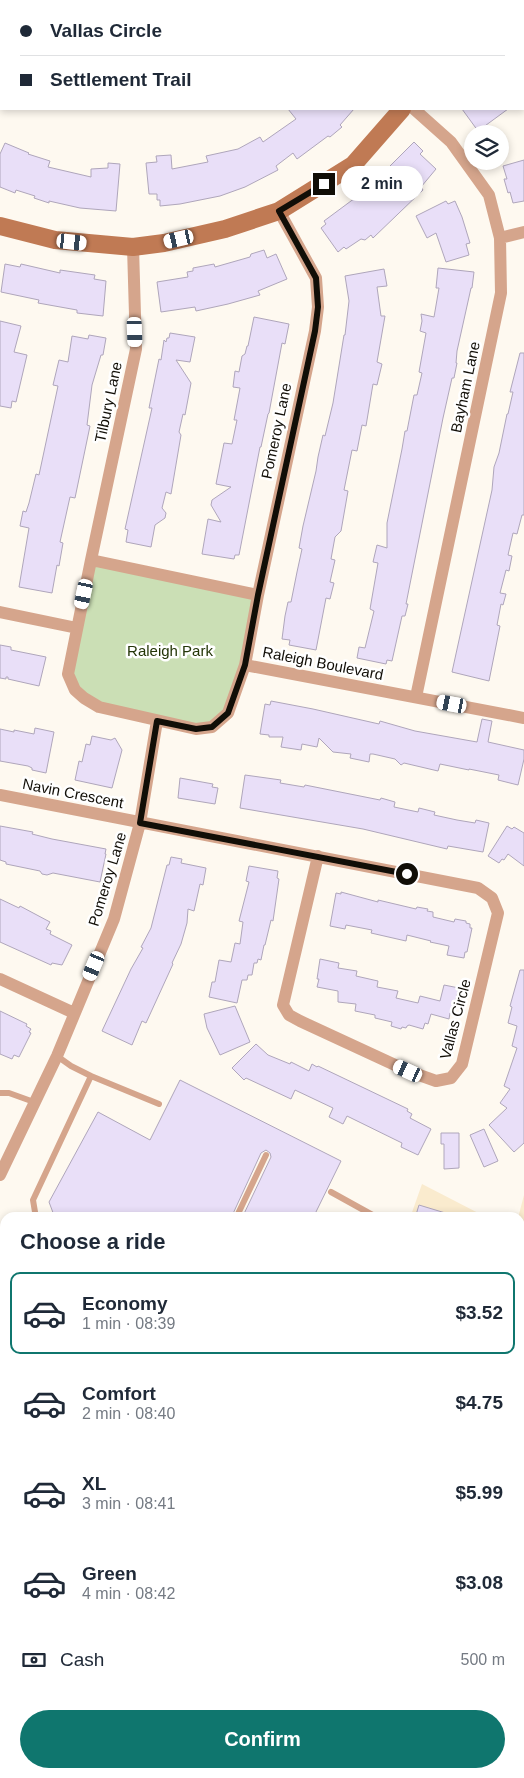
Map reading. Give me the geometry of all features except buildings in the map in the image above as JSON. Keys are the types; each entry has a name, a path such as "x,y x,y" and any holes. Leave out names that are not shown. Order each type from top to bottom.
{"street":[{"path":"0,226 55,240 133,247 164,243 225,229 279,211 353,165 401,110"},
{"name":"Bayham Lane","path":"415,110 451,142 489,196 500,238 501,293 416,697"},
{"name":"Pomeroy Lane","path":"245,665 258,595 315,331 318,307 316,278 279,211"},
{"path":"500,238 524,232"},
{"name":"Tilbury Lane","path":"91,560 136,348 133,247"},
{"path":"91,560 258,595"},
{"name":"Raleigh Boulevard","path":"91,560 68,674 75,690 99,707 196,729 212,727 228,713 245,665 524,718"},
{"path":"0,612 77,628"},
{"name":"Pomeroy Lane","path":"0,1175 57,1056 114,919 140,823 157,721"},
{"name":"Navin Crescent","path":"0,795 140,823"},
{"name":"Vallas Circle","path":"140,823 318,856 478,888 492,898 498,914 462,1064 451,1078 436,1081 408,1071 300,1021 289,1015 283,1005 318,856"},
{"path":"0,979 74,1013"}],"lane":[{"path":"57,1056 71,1066 91,1076 159,1104"},
{"path":"35,1212 33,1200 91,1076"},
{"path":"0,1093 9,1093 34,1102"},
{"path":"239,1212 266,1155"},
{"path":"331,1192 367,1212"}],"shaded area":[{"path":"422,1184 476,1212 412,1212"},
{"path":"524,1195 524,1212 520,1212"}],"green space":[{"name":"Raleigh Park","path":"91,560 258,595 228,713 212,727 99,707 68,674"}],"route":[{"path":"324,184 279,211 316,278 318,307 315,331 258,595 245,665 228,713 212,727 196,729 157,721 140,823 407,874"}]}
